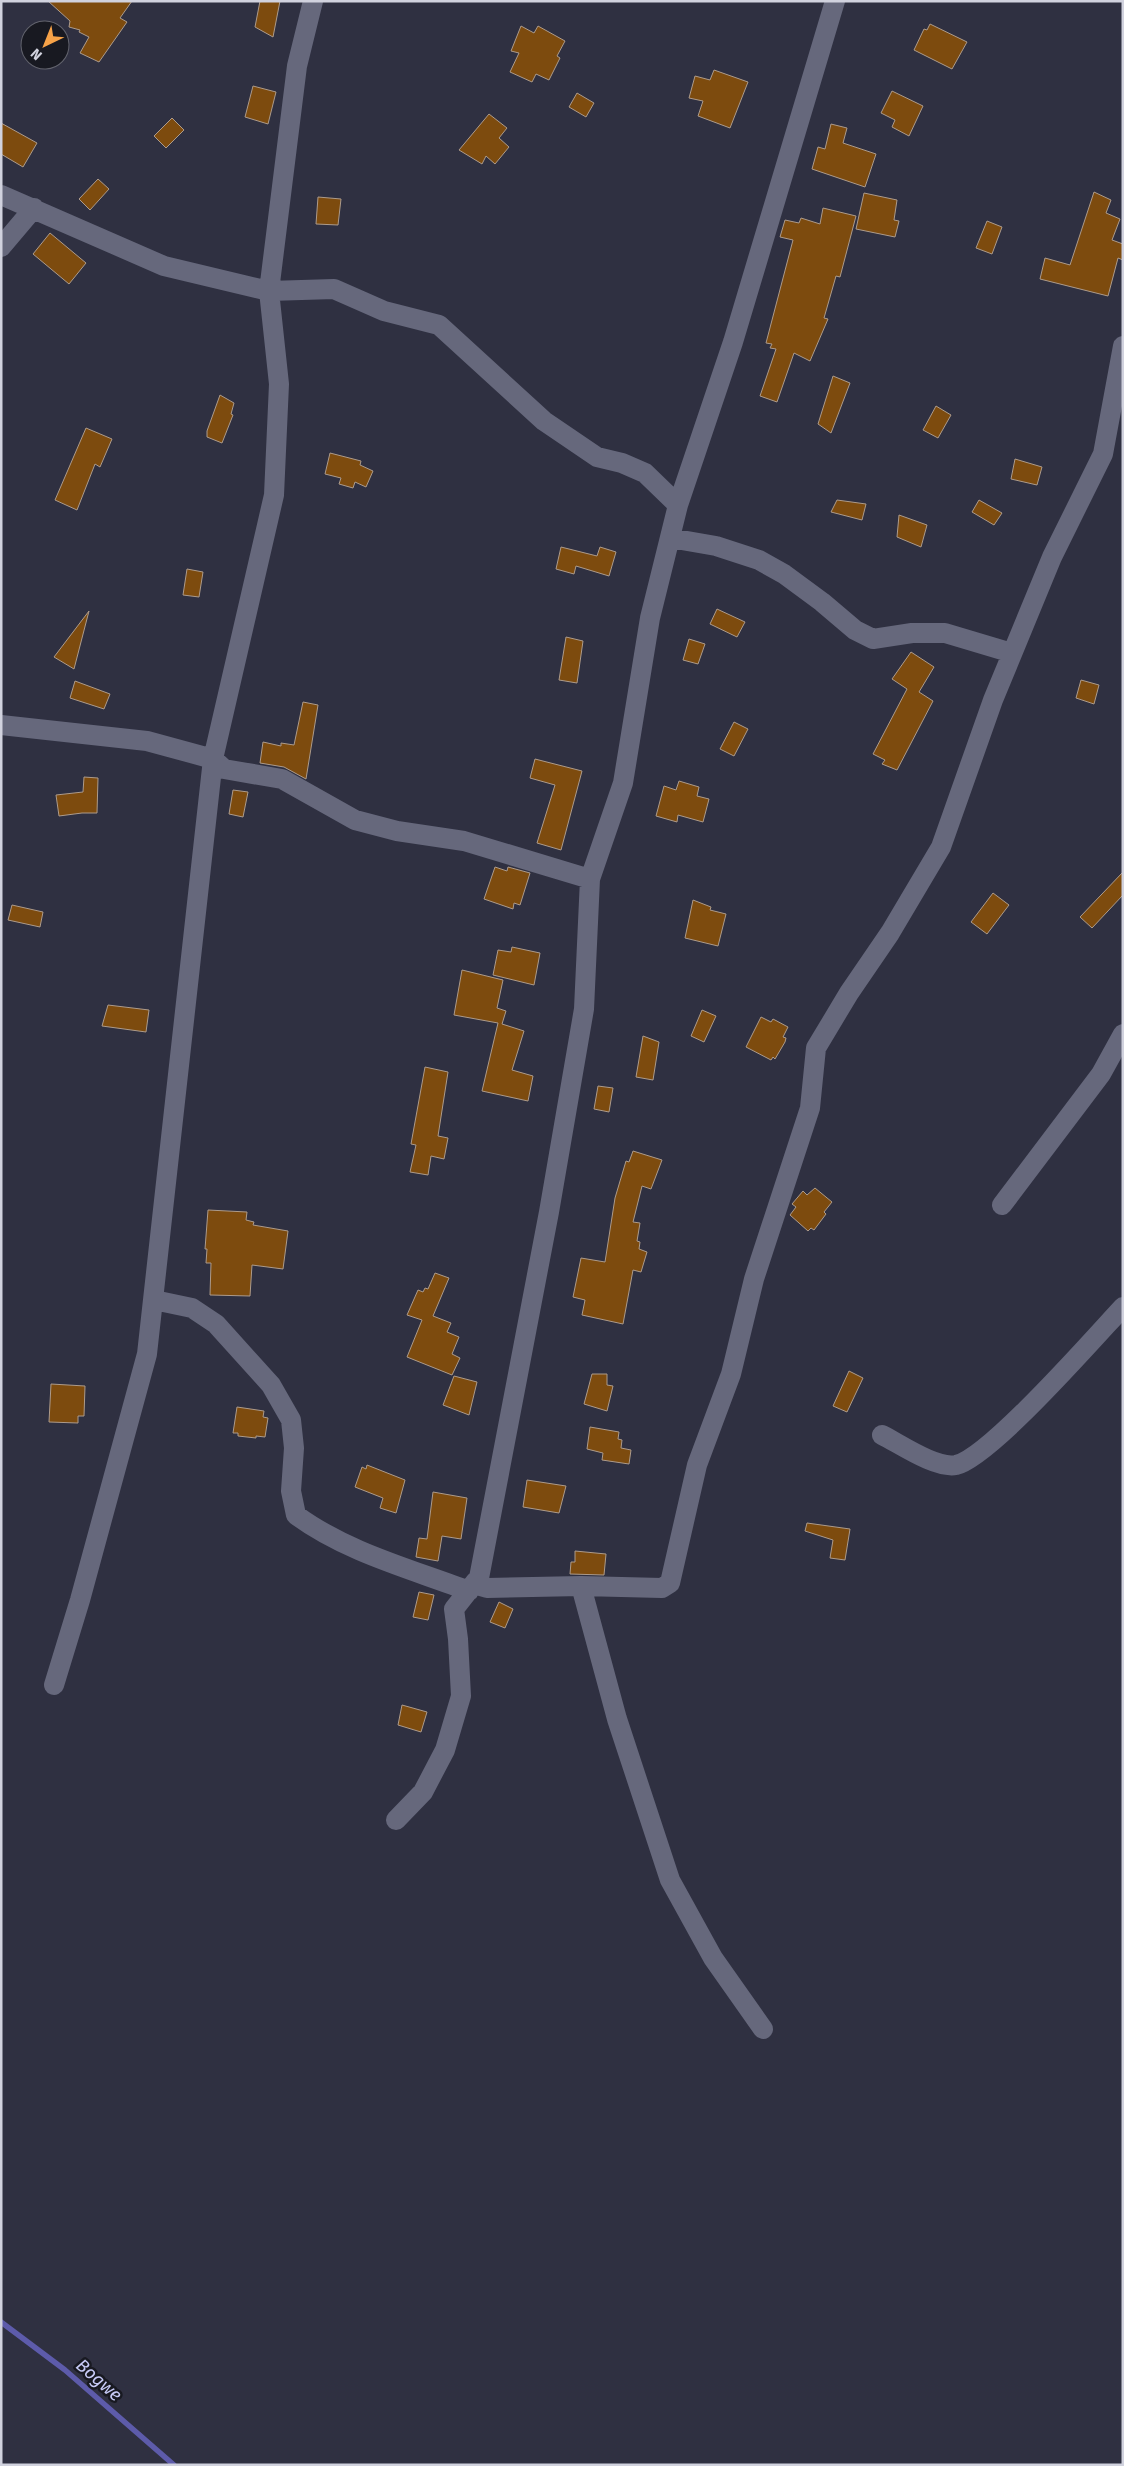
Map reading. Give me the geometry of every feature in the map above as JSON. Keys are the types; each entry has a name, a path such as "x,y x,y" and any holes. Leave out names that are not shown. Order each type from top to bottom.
{"street":[{"path":"54,1685 80,1600 148,1354 214,759 274,495 279,384 269,291 297,66 313,1"},
{"path":"396,1820 422,1792 445,1750 461,1696 458,1639 454,1609 474,1584 549,1212 584,1009 590,879 623,783 650,618 678,505 733,342 836,1"},
{"path":"1,195 164,266 269,291 334,289 384,311 439,325 544,422 598,457 622,463 644,473 678,505"},
{"path":"1,247 34,208"},
{"path":"154,1300 192,1308 216,1324 271,1385 291,1420 294,1448 291,1491 296,1515 318,1532 388,1561 488,1588 580,1586 662,1588 670,1583 697,1465 732,1374 754,1278 810,1108 816,1048 890,933 941,847 1012,653 1052,557 1103,454 1123,346"},
{"path":"670,538 716,546 759,560 784,574 822,602 855,630 873,639 912,633 945,633 1012,653"},
{"path":"1,725 147,741 214,759 224,769 282,779 355,820 397,830 464,841 590,879"},
{"path":"1002,1205 1101,1074 1123,1034"},
{"path":"882,1435 938,1464 956,1465 977,1454 1016,1418 1123,1307"},
{"path":"580,1586 617,1719 670,1880 713,1958 763,2029"}],"building":[{"path":"48,1 132,1 120,18 127,22 99,62 80,53 89,37 79,32 80,30 70,27 69,20"},
{"path":"260,1 280,1 273,37 255,27"},
{"path":"930,24 967,42 952,69 914,50 924,29 927,30"},
{"path":"521,26 534,33 538,26 565,41 557,56 560,58 549,80 536,74 532,82 510,72 519,53 511,51"},
{"path":"714,70 748,82 730,128 698,116 703,101 689,98 695,76 710,80"},
{"path":"253,86 276,92 268,124 245,117"},
{"path":"892,91 923,106 909,136 892,127 895,120 881,113"},
{"path":"577,93 594,103 586,117 569,107"},
{"path":"489,114 507,128 499,138 509,147 495,164 486,156 482,164 459,150"},
{"path":"172,118 184,130 166,148 154,136"},
{"path":"1,123 37,143 23,167 1,154"},
{"path":"831,124 847,128 843,143 876,154 865,187 812,169 818,147 825,149"},
{"path":"98,179 109,189 90,210 79,199"},
{"path":"1094,192 1111,200 1106,213 1120,219 1112,240 1123,244 1123,260 1118,258 1108,296 1040,279 1045,258 1070,265"},
{"path":"864,193 897,200 894,220 899,221 895,237 856,229"},
{"path":"318,197 341,199 338,225 316,224"},
{"path":"823,208 856,216 840,277 836,276 824,318 828,319 810,361 794,353 777,402 760,396 776,349 770,348 772,344 766,343 793,240 780,237 785,220 799,223 801,218 820,224"},
{"path":"987,221 1002,227 992,254 976,248"},
{"path":"50,233 86,263 69,284 33,254"},
{"path":"833,376 850,383 831,433 818,424"},
{"path":"220,395 234,403 231,414 233,415 222,443 207,437 207,431"},
{"path":"936,406 951,415 938,438 923,430"},
{"path":"86,428 112,439 100,467 95,464 77,510 55,500"},
{"path":"330,453 361,461 360,465 373,471 366,487 355,482 353,488 339,484 341,478 325,474"},
{"path":"1015,459 1042,467 1037,485 1011,479"},
{"path":"837,500 866,504 862,520 831,512"},
{"path":"979,500 1002,513 994,525 972,512"},
{"path":"899,515 927,525 921,547 897,537"},
{"path":"561,547 597,556 600,547 616,552 609,576 576,566 574,574 556,569"},
{"path":"187,569 203,572 199,597 183,595"},
{"path":"717,609 745,622 737,637 710,624"},
{"path":"89,611 74,669 54,657"},
{"path":"566,637 583,641 577,683 559,680"},
{"path":"689,639 705,644 698,664 683,660"},
{"path":"911,652 934,667 919,692 933,701 897,770 882,764 885,760 873,754 907,689 892,679"},
{"path":"1081,680 1099,685 1094,704 1076,698"},
{"path":"75,681 110,694 104,709 70,698"},
{"path":"303,702 318,705 306,779 284,767 260,763 263,742 281,746 281,743 294,745"},
{"path":"734,722 748,729 734,756 720,749"},
{"path":"535,759 582,771 561,850 537,843 555,785 530,778"},
{"path":"84,777 98,778 97,813 59,816 56,795 83,792"},
{"path":"679,781 699,787 697,796 709,799 703,822 678,815 677,822 656,816 664,786 676,790"},
{"path":"233,790 248,792 243,817 229,814"},
{"path":"495,867 507,871 508,867 530,873 520,905 514,903 513,909 484,899"},
{"path":"1123,872 1123,895 1092,928 1080,917"},
{"path":"993,893 1009,905 987,934 971,922"},
{"path":"693,900 711,907 710,910 726,914 718,946 685,938"},
{"path":"12,905 43,912 40,927 8,920"},
{"path":"512,947 540,953 534,985 493,975 498,950 511,952"},
{"path":"462,970 503,980 497,1008 506,1011 502,1024 524,1031 512,1070 533,1076 528,1101 482,1091 498,1023 454,1015"},
{"path":"108,1005 149,1010 146,1032 102,1026"},
{"path":"702,1010 716,1016 704,1042 691,1036"},
{"path":"761,1017 771,1022 773,1019 788,1027 783,1037 786,1038 785,1042 775,1059 773,1057 771,1060 746,1047"},
{"path":"643,1036 659,1042 653,1080 636,1077"},
{"path":"425,1067 448,1072 438,1136 448,1138 444,1159 431,1156 428,1175 410,1172 416,1145 411,1144"},
{"path":"598,1086 613,1088 609,1112 594,1109"},
{"path":"633,1151 662,1160 651,1189 642,1186 633,1222 640,1223 637,1241 640,1242 639,1249 647,1252 641,1272 633,1270 623,1324 582,1315 585,1300 573,1297 581,1258 605,1262 615,1198 626,1161 629,1162"},
{"path":"815,1188 832,1202 814,1230 811,1228 808,1231 790,1215 796,1207 792,1204 803,1191 807,1195"},
{"path":"208,1210 247,1212 246,1220 254,1222 253,1225 288,1231 283,1269 252,1265 250,1296 210,1295 211,1263 206,1263 207,1249 205,1249"},
{"path":"435,1273 449,1278 433,1316 451,1323 447,1332 459,1337 452,1354 460,1358 452,1375 407,1357 422,1320 407,1315 418,1290 423,1292 425,1288 428,1289"},
{"path":"849,1371 863,1378 847,1412 833,1406"},
{"path":"592,1374 607,1374 607,1385 613,1386 607,1411 584,1404"},
{"path":"454,1376 477,1382 469,1415 443,1405"},
{"path":"51,1384 85,1386 84,1416 78,1416 78,1423 49,1422"},
{"path":"237,1407 264,1411 263,1417 268,1418 265,1437 238,1436 238,1433 233,1433"},
{"path":"590,1427 619,1432 618,1439 622,1440 621,1448 631,1450 629,1464 602,1460 603,1453 587,1449"},
{"path":"367,1465 405,1480 396,1513 380,1508 383,1498 355,1487 362,1467 366,1469"},
{"path":"527,1480 566,1486 559,1513 523,1507"},
{"path":"433,1492 467,1498 461,1539 442,1536 438,1561 416,1557 419,1538 427,1539"},
{"path":"807,1523 850,1529 845,1560 830,1558 833,1540 805,1531"},
{"path":"575,1551 606,1554 604,1575 570,1574 571,1562 575,1562"},
{"path":"419,1592 434,1595 428,1620 413,1617"},
{"path":"499,1602 513,1609 505,1628 490,1622"},
{"path":"402,1705 427,1712 421,1732 398,1725"}],"waterway":[{"name":"Bogwe","path":"1,2322 65,2370 174,2465"}]}
